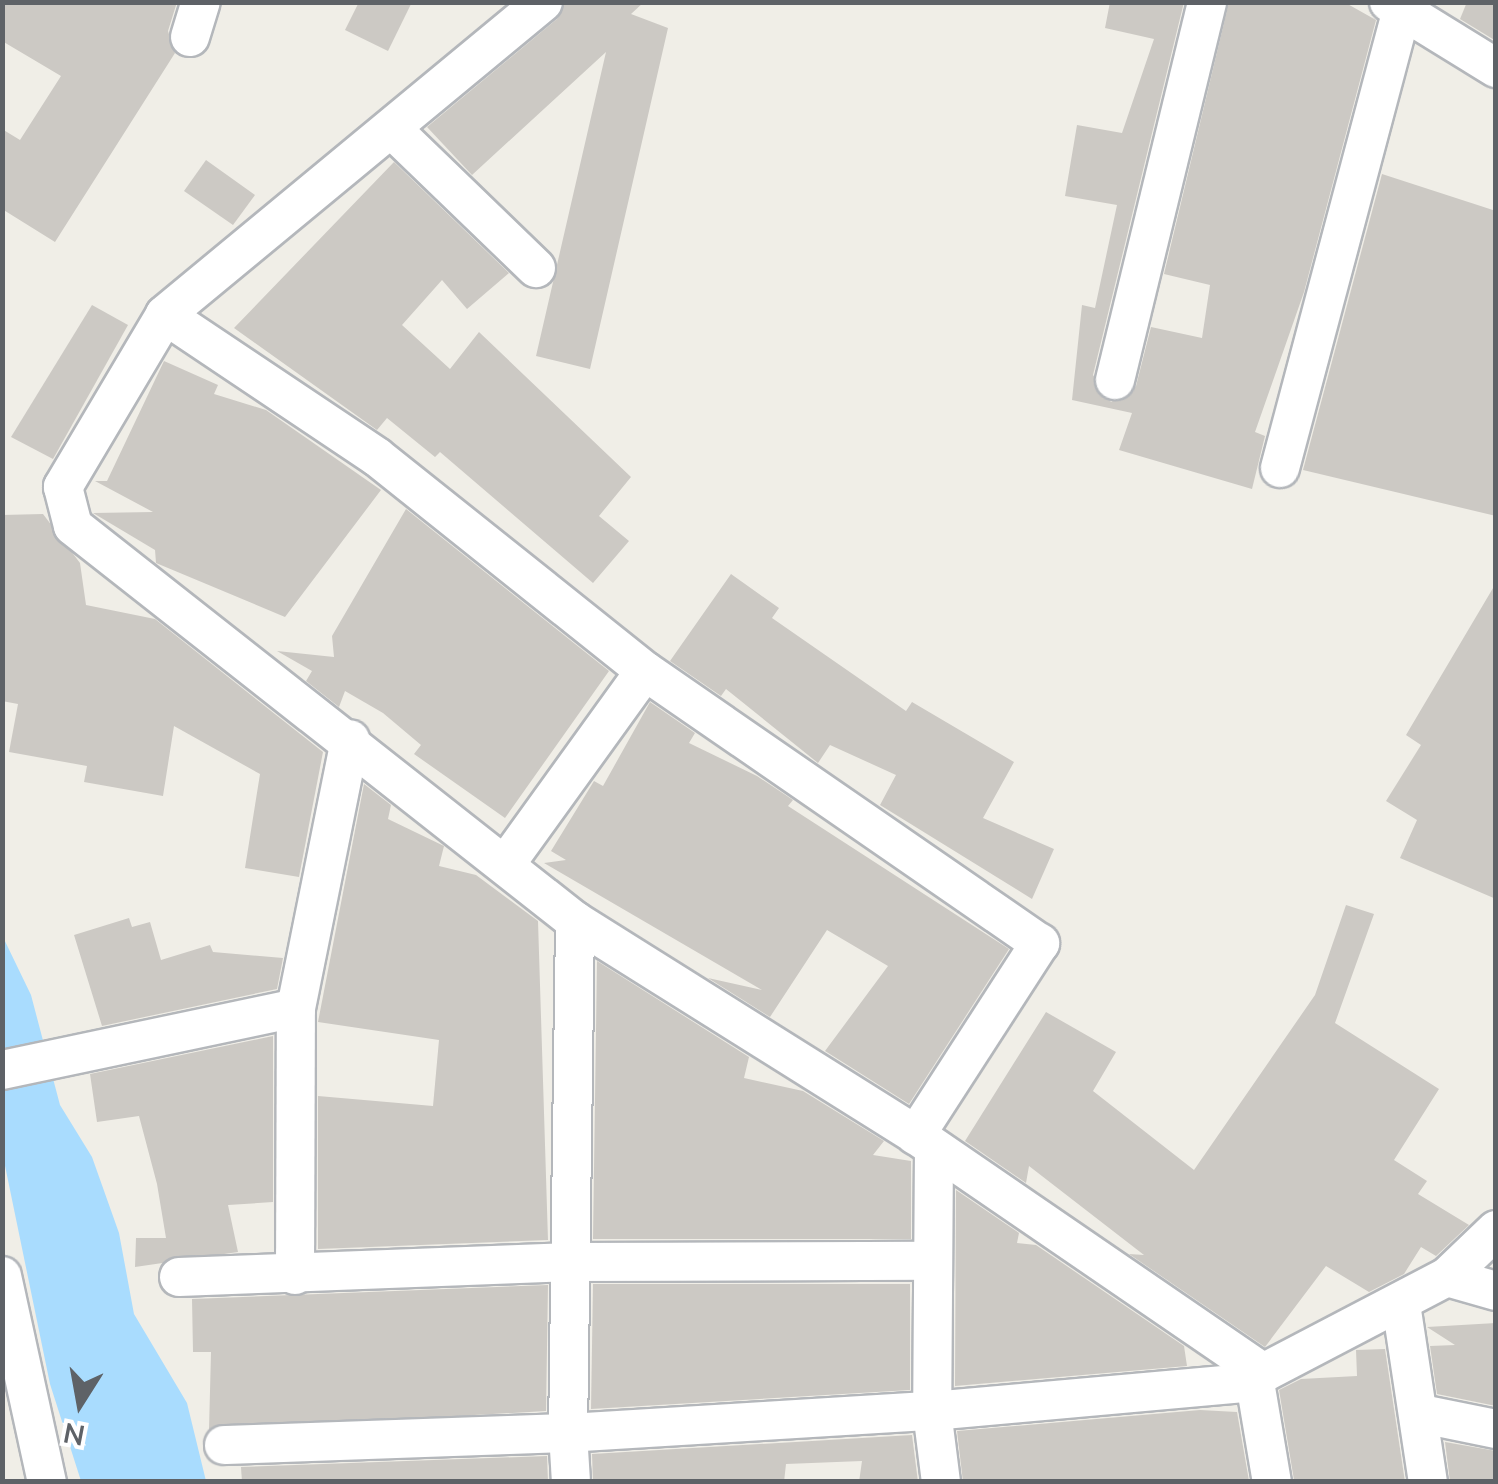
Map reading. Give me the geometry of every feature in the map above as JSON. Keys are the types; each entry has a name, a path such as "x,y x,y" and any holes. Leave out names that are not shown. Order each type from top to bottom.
{"street":[{"path":"543,2 395,132 165,315 63,487 73,526 350,739 575,921 925,1142 1259,1378 1272,1482"},
{"path":"1115,380 1207,2"},
{"path":"1280,468 1395,6 1496,68"},
{"path":"395,132 536,268"},
{"path":"165,315 377,457 644,670 1040,944 925,1142 932,1411 941,1482"},
{"path":"506,864 644,670"},
{"path":"295,1275 296,1008 350,739"},
{"path":"570,1482 565,1262 575,921"},
{"path":"2,1070 79,1048 296,1008"},
{"path":"224,1444 568,1433 932,1411 1259,1378 1448,1277 1496,1230"},
{"path":"179,1277 565,1262 930,1261"},
{"path":"2,1276 47,1482"},
{"path":"1448,1277 1496,1291"},
{"path":"1400,1304 1422,1414 1428,1482"},
{"path":"1422,1414 1496,1429"}],"water":[{"path":"2,935 31,995 60,1105 92,1157 119,1233 134,1314 187,1403 206,1481 81,1481 50,1384 3,1156"}],"building":[{"path":"2,2 177,2 168,31 175,53 55,242 2,209 2,129 20,140 61,76 2,41"},
{"path":"359,2 412,2 388,51 345,30"},
{"path":"565,2 644,2 631,14 668,28 590,369 536,356 606,52 472,175 427,127 557,19"},
{"path":"1110,2 1184,2 1093,375 1111,402 1136,386 1151,327 1202,338 1210,285 1164,274 1229,2 1344,2 1376,20 1304,292 1255,432 1265,436 1252,489 1119,450 1132,413 1072,400 1082,305 1095,308 1117,205 1065,196 1077,125 1122,133 1154,39 1105,28"},
{"path":"1467,2 1496,2 1496,41 1460,19"},
{"path":"206,160 255,195 233,225 184,191"},
{"path":"394,162 509,273 467,309 442,280 402,325 450,369 479,332 631,477 599,516 629,541 593,583 440,452 435,457 387,418 377,430 234,328"},
{"path":"1382,174 1496,211 1496,516 1303,470"},
{"path":"92,305 128,325 53,459 11,437"},
{"path":"164,361 218,385 214,394 266,410 381,490 285,617 156,563 155,550 93,513 153,512 95,481 107,481"},
{"path":"406,509 609,671 505,818 414,754 421,745 383,713 345,691 339,707 306,681 312,671 277,651 334,657 332,636"},
{"path":"43,514 80,563 86,605 155,619 323,752 299,877 245,868 260,774 174,726 163,796 84,782 87,766 9,752 18,704 2,701 2,515"},
{"path":"731,574 779,608 772,618 906,711 912,702 1014,762 983,818 1054,849 1032,899 880,805 896,775 830,745 818,763 726,689 721,696 670,661"},
{"path":"1496,583 1496,899 1400,858 1417,820 1386,801 1421,745 1406,735"},
{"path":"650,702 695,733 689,743 757,776 793,800 788,806 1009,949 909,1104 825,1051 888,966 827,930 770,1017 708,978 762,990 544,863 566,860 551,851 594,781 603,786"},
{"path":"364,784 391,805 388,819 444,846 439,866 476,875 538,921 548,1240 318,1249 318,1096 433,1106 439,1040 318,1022"},
{"path":"1346,905 1374,914 1335,1023 1439,1089 1394,1160 1427,1181 1418,1194 1469,1225 1436,1256 1421,1247 1404,1274 1369,1292 1326,1266 1265,1347 1129,1254 1144,1255 1029,1166 1026,1183 965,1141 1046,1012 1116,1052 1093,1091 1194,1170 1315,995"},
{"path":"129,918 132,927 150,922 161,960 210,945 213,952 283,958 277,989 102,1026 74,935"},
{"path":"597,961 749,1057 744,1078 803,1091 884,1141 873,1155 911,1161 911,1239 593,1239"},
{"path":"273,1036 273,1202 228,1205 238,1252 135,1267 136,1238 166,1238 157,1184 139,1116 97,1122 90,1074"},
{"path":"956,1190 1019,1233 1017,1243 1036,1245 1184,1346 1187,1366 955,1386"},
{"path":"593,1284 910,1284 910,1390 591,1409"},
{"path":"548,1285 546,1411 209,1430 211,1352 193,1352 192,1299"},
{"path":"1496,1323 1496,1406 1437,1394 1430,1346 1455,1345 1427,1327"},
{"path":"1385,1349 1405,1482 1294,1480 1279,1390 1301,1379 1357,1376 1356,1350"},
{"path":"1200,1410 1237,1412 1249,1481 963,1482 957,1431"},
{"path":"912,1435 918,1482 859,1482 862,1461 786,1464 784,1482 593,1482 592,1454"},
{"path":"1445,1442 1496,1451 1496,1482 1450,1482"},
{"path":"547,1456 548,1482 242,1482 241,1467"}]}
